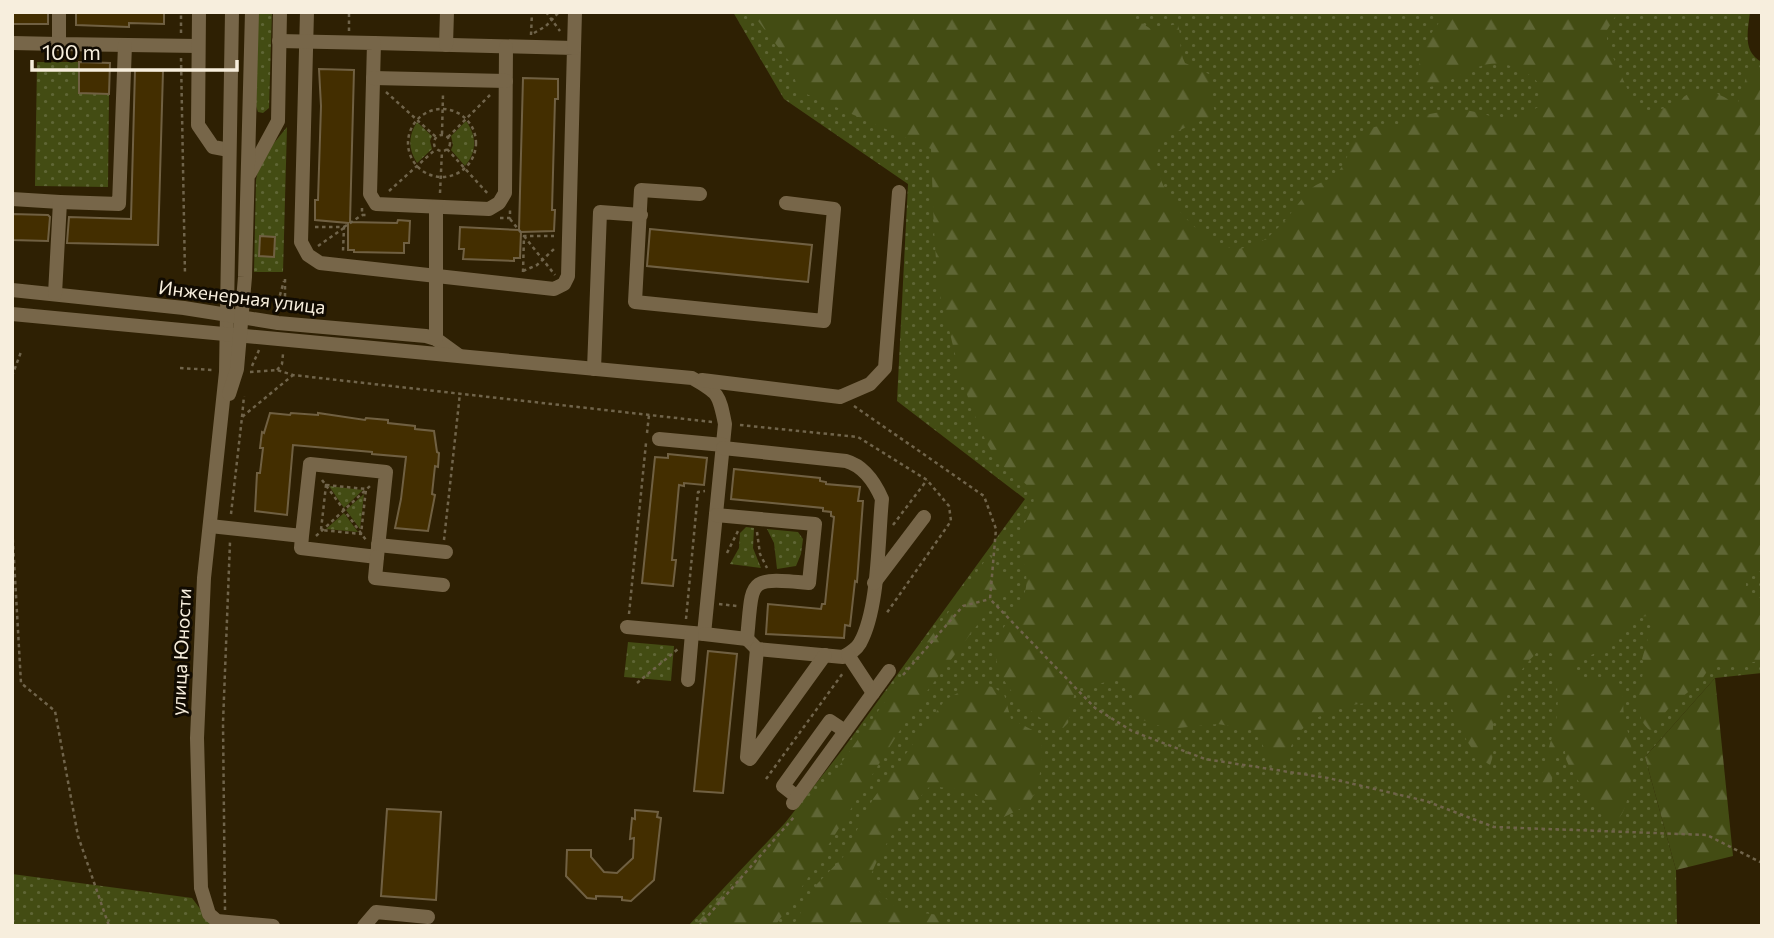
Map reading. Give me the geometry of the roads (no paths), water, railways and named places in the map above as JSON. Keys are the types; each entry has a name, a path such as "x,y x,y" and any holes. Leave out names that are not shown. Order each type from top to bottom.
{"street":[{"path":"59,12 59,44"},
{"path":"199,12 198,125 214,146 229,150"},
{"name":"улица Юности","path":"232,12 226,315 233,334 231,372 221,419 204,578 197,738 201,888 209,914 217,921 273,926"},
{"name":"улица Юности","path":"233,334 242,317 245,277 252,12"},
{"path":"248,178 278,121 281,12"},
{"path":"307,12 301,242 308,255 320,263 554,289 563,285 568,276 570,44 575,12"},
{"path":"446,45 447,12"},
{"path":"279,41 506,47 570,44"},
{"path":"12,43 198,47"},
{"path":"374,43 370,194 380,206 489,209 497,205 505,193 506,47"},
{"path":"12,200 119,204 125,45"},
{"path":"373,79 504,81"},
{"path":"701,194 641,190 635,302 824,321 834,209 786,203"},
{"name":"Инженерная улица","path":"15,315 692,378 840,397 870,384 885,368 899,192"},
{"path":"55,294 60,202"},
{"path":"436,339 438,207"},
{"path":"594,369 600,212 641,215"},
{"name":"Инженерная улица","path":"16,289 436,339 461,357"},
{"path":"688,680 693,635 707,603 725,424 714,390 692,378"},
{"path":"628,627 844,657 860,643 871,610 882,499 877,487 854,463 659,439"},
{"path":"302,542 311,464 385,472 375,578 443,585"},
{"path":"716,514 815,524 809,583 764,581 752,591 747,757 750,759 825,655"},
{"path":"874,584 924,517"},
{"path":"210,526 377,552 446,552"},
{"path":"848,654 873,693"},
{"path":"795,800 783,786 830,721 845,731 889,671"},
{"path":"364,926 376,912 428,917"}]}
